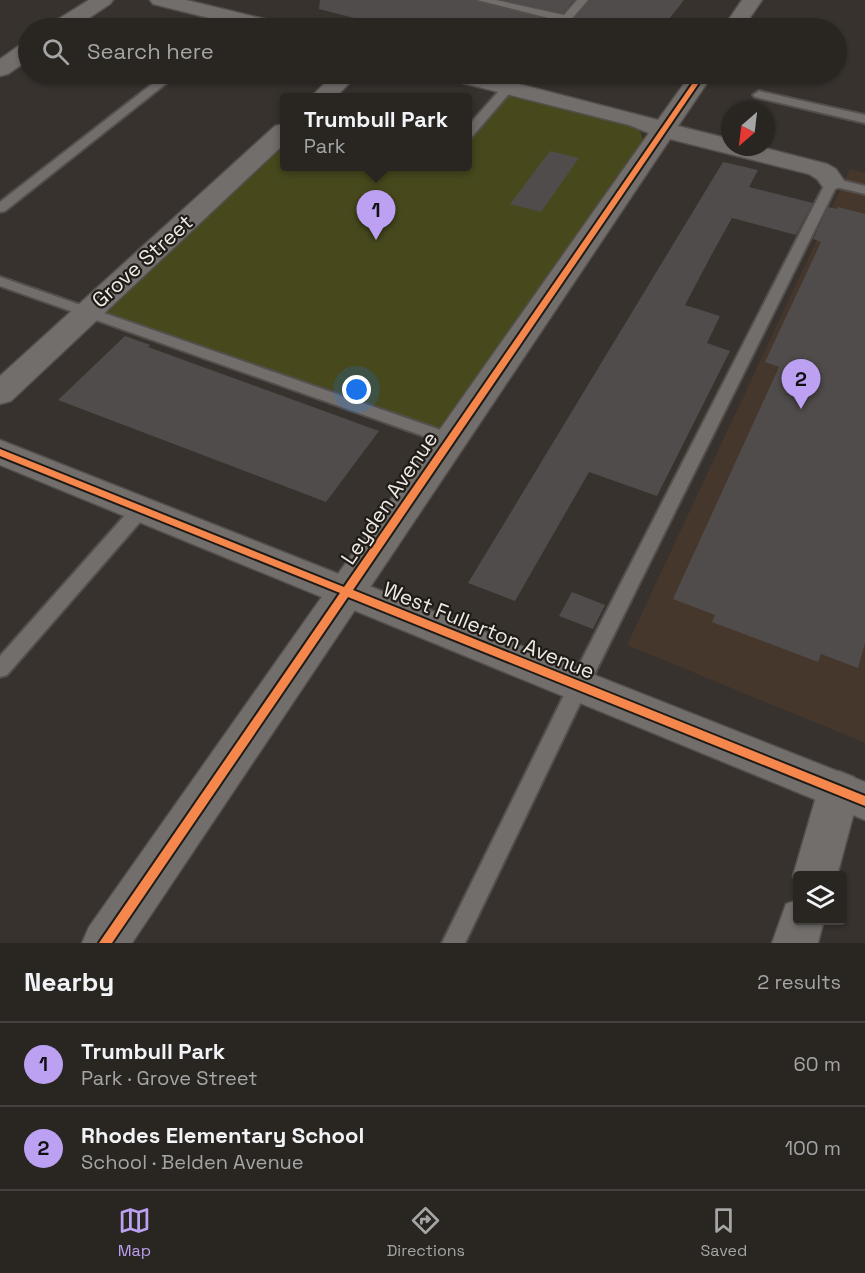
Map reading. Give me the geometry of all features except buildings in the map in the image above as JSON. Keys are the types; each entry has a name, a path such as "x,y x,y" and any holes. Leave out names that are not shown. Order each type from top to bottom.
{"street":[{"path":"75,18 103,0"},
{"path":"160,0 216,18"},
{"path":"739,18 752,0"},
{"path":"0,69 18,57"},
{"path":"526,84 664,130 721,144"},
{"name":"Leyden Avenue","path":"105,943 695,84"},
{"name":"Grove Street","path":"0,393 280,136"},
{"path":"767,156 818,169 827,174 832,182"},
{"name":"West Fullerton Avenue","path":"0,452 852,796"},
{"path":"817,871 852,796"},
{"path":"795,943 801,925"}],"lane":[{"path":"482,0 563,18"},
{"path":"568,18 583,0"},
{"path":"0,208 159,84"},
{"path":"472,130 511,84"},
{"path":"759,94 865,119"},
{"path":"453,943 579,685 832,182 865,190"},
{"path":"0,281 452,440"},
{"path":"0,669 141,509"}],"shaded area":[{"path":"850,169 865,173 865,743 627,645"}],"green space":[{"path":"510,94 633,125 639,128 643,140 440,431 103,312 280,146 280,171 472,171 472,138"}],"cycle path":[{"path":"105,943 695,84"},
{"path":"0,452 865,801"}],"place":[{"name":"Trumbull Park","path":"376,240"},
{"name":"Rhodes Elementary School","path":"801,409"}]}
